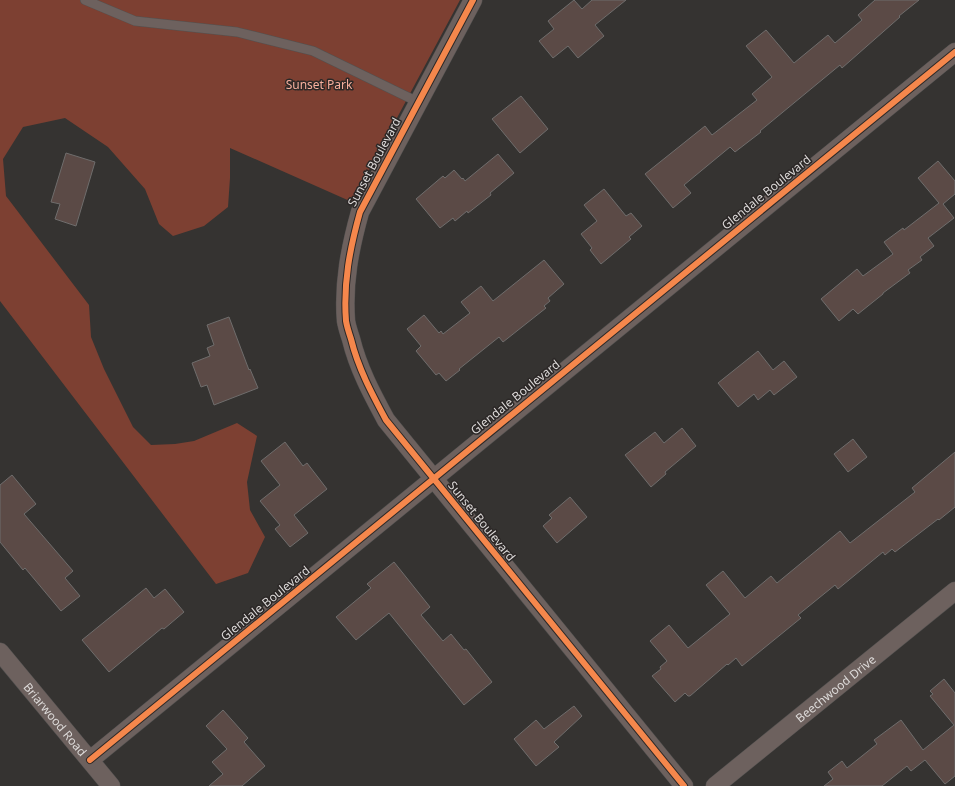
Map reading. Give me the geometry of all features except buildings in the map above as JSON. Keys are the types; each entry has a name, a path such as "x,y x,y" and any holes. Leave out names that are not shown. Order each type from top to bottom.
{"street":[{"name":"Sunset Boulevard","path":"473,0 360,212 350,248 346,285 346,322 355,354 369,388 386,420 684,786"},
{"name":"Glendale Boulevard","path":"90,760 955,52"},
{"name":"Beechwood Drive","path":"715,786 955,591"},
{"name":"Briarwood Road","path":"0,652 112,786"}],"lane":[{"path":"85,0 135,21 237,32 313,51 418,102"}],"green space":[{"name":"Sunset Park","path":"0,0 460,0 352,202 230,148 228,207 204,226 173,236 159,224 145,189 108,147 65,118 23,127 3,159 6,196 89,305 91,337 104,369 133,427 151,445 175,444 194,441 237,423 257,436 247,482 250,510 265,537 248,573 216,584 0,301"}],"cycle path":[{"path":"473,0 360,212 350,252 346,279 345,307 347,328 361,371 386,420 684,786"},
{"path":"90,760 955,52"}]}
